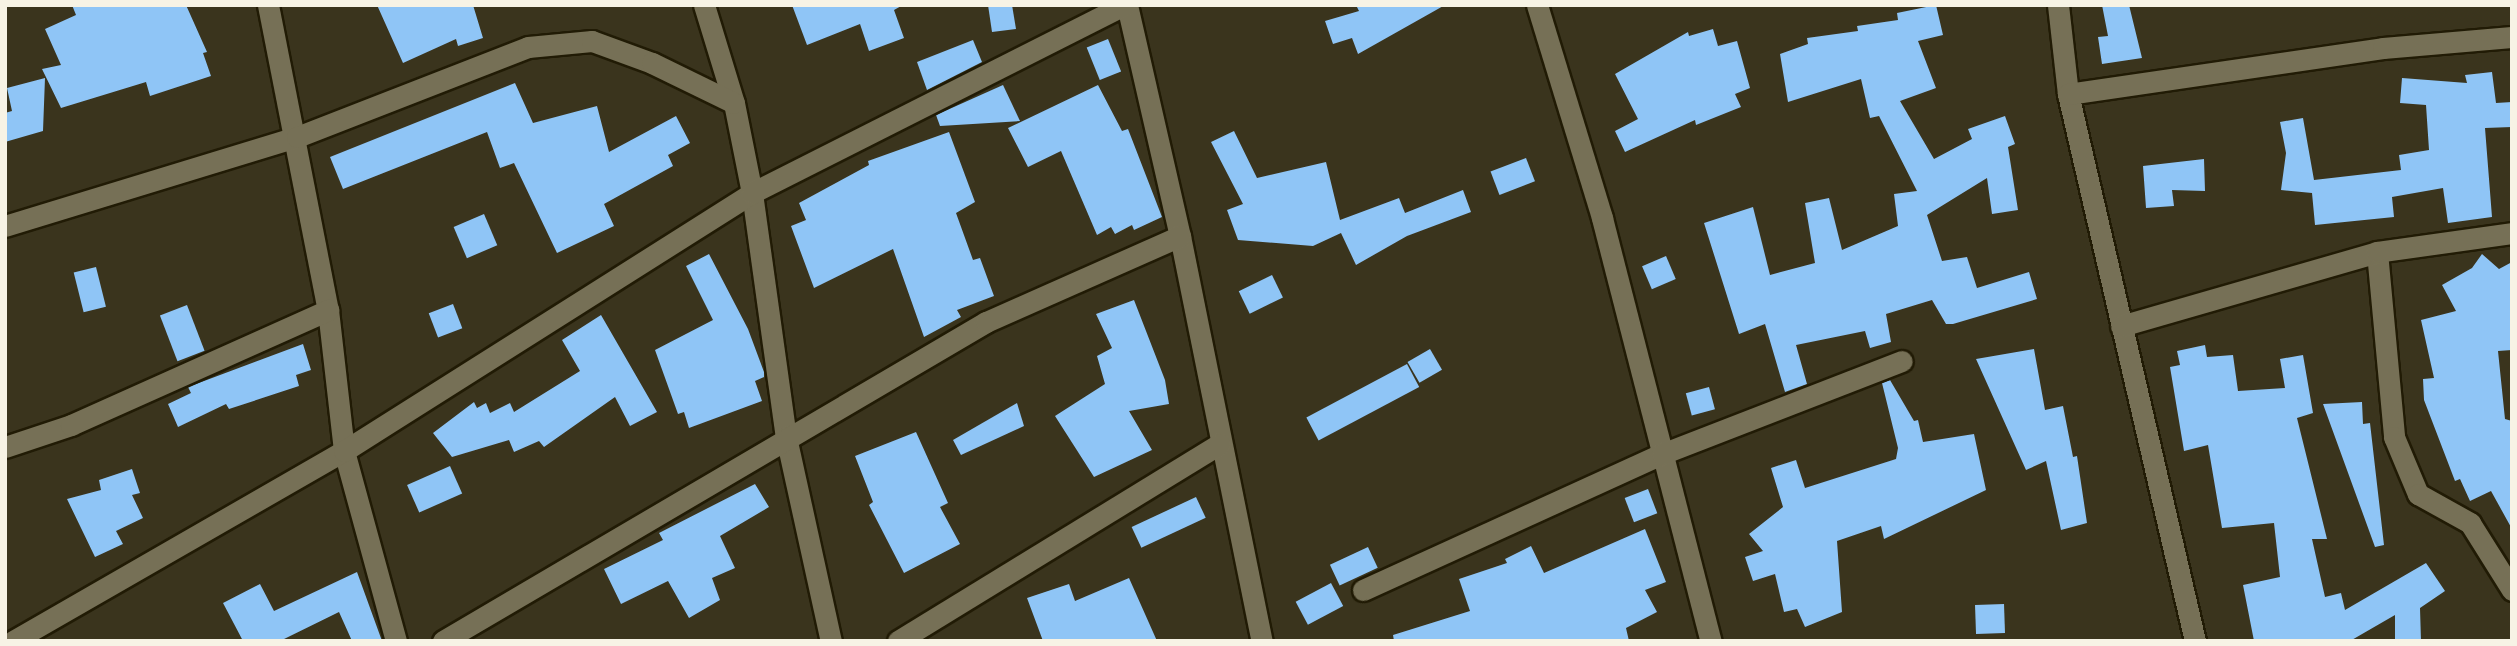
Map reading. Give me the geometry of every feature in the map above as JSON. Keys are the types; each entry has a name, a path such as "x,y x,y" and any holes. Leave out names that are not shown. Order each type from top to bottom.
{"street":[{"path":"268,5 297,137 328,310 344,451 396,641"},
{"path":"705,5 734,103 752,193 786,437 831,641"},
{"path":"13,641 344,451 752,193 1126,5 1180,236 1262,641"},
{"path":"1538,5 1602,218 1711,641"},
{"path":"2057,5 2068,94 2194,641"},
{"path":"2068,94 2383,48 2512,37"},
{"path":"5,226 297,137 528,47 592,41 652,63 734,103"},
{"path":"2121,326 2377,252 2512,233"},
{"path":"443,641 786,437 986,322 1180,236"},
{"path":"2377,252 2394,437 2418,494 2470,523 2512,590"},
{"path":"5,447 71,425 328,310"},
{"path":"1363,590 1662,454 1902,361"},
{"path":"898,641 1220,444"}],"building":[{"path":"72,5 186,5 207,52 203,53 211,76 150,96 146,82 61,108 42,69 61,65 45,29 76,15"},
{"path":"377,5 473,5 483,38 458,46 456,39 403,63"},
{"path":"792,5 903,5 894,10 904,38 869,51 860,24 807,45"},
{"path":"988,5 1012,5 1016,29 992,32"},
{"path":"1356,5 1445,5 1358,54 1352,38 1333,44 1325,21 1359,11"},
{"path":"1936,5 1943,35 1918,41 1936,88 1900,101 1934,159 1972,139 1968,129 2005,116 2015,144 2008,147 2018,210 1992,214 1987,178 1927,215 1942,261 1967,257 1977,288 2029,272 2037,299 1953,324 1946,324 1932,300 1886,314 1891,342 1870,348 1865,331 1796,345 1807,384 1785,392 1765,324 1739,334 1704,223 1753,207 1770,275 1815,263 1805,203 1829,198 1842,250 1898,226 1894,194 1917,191 1879,116 1870,118 1861,79 1788,102 1780,54 1808,44 1807,38 1858,31 1857,26 1898,20 1897,13"},
{"path":"2102,5 2129,5 2142,58 2102,64 2098,37 2108,36"},
{"path":"1713,29 1718,46 1737,41 1750,88 1735,94 1741,107 1696,125 1695,120 1625,152 1615,131 1638,119 1615,74 1688,32 1689,36"},
{"path":"1108,39 1121,71 1100,80 1087,48"},
{"path":"973,40 982,62 927,90 917,62"},
{"path":"2492,72 2496,103 2512,102 2512,127 2485,128 2492,217 2448,223 2443,188 2392,197 2394,217 2315,225 2312,193 2281,190 2286,153 2280,122 2303,118 2314,180 2401,170 2399,155 2429,150 2426,105 2400,103 2402,78 2467,83 2465,75"},
{"path":"45,78 43,131 5,142 5,113 12,111 7,88"},
{"path":"515,83 533,123 597,106 609,152 676,116 690,143 668,155 673,166 604,204 614,226 557,253 514,163 500,168 487,132 343,189 330,157"},
{"path":"1003,85 1020,121 940,126 936,115"},
{"path":"1098,85 1122,131 1128,129 1162,217 1134,230 1132,225 1115,234 1111,227 1097,235 1061,151 1028,167 1008,128"},
{"path":"1234,131 1257,178 1326,162 1340,220 1399,198 1405,213 1463,190 1471,212 1407,236 1356,265 1341,233 1313,246 1238,240 1227,210 1243,204 1211,142"},
{"path":"949,132 975,202 956,213 973,260 980,258 994,296 957,310 961,317 924,337 893,249 814,288 791,226 806,220 799,203 869,165 868,161"},
{"path":"1526,158 1535,181 1499,195 1491,172"},
{"path":"2204,159 2205,191 2172,190 2174,206 2146,208 2143,166"},
{"path":"484,214 497,245 467,258 454,227"},
{"path":"709,254 748,329 764,372 764,377 755,381 762,401 689,428 684,412 678,414 655,350 713,320 686,266"},
{"path":"2482,254 2499,269 2512,262 2512,350 2498,351 2505,419 2512,421 2512,529 2491,491 2470,501 2460,479 2455,481 2424,400 2423,379 2434,378 2421,320 2456,311 2442,285 2472,268"},
{"path":"1666,256 1676,279 1652,289 1642,266"},
{"path":"96,267 106,307 84,312 74,273"},
{"path":"1272,275 1283,297 1250,314 1239,291"},
{"path":"1134,300 1165,380 1169,404 1129,411 1152,450 1094,477 1055,416 1105,384 1097,356 1112,348 1096,314"},
{"path":"453,304 462,328 438,338 429,313"},
{"path":"187,305 205,351 177,361 160,315"},
{"path":"601,315 657,412 630,426 615,397 544,447 539,441 514,452 509,440 452,457 433,433 474,402 477,408 486,403 490,413 510,403 514,412 580,371 562,340"},
{"path":"303,344 311,370 296,375 299,386 229,409 226,404 178,427 168,404 191,393 188,387"},
{"path":"2205,345 2207,357 2233,355 2238,391 2285,388 2280,359 2303,355 2313,413 2297,418 2327,539 2312,539 2325,597 2341,593 2345,610 2426,563 2445,591 2420,608 2421,641 2395,641 2395,615 2350,641 2254,641 2243,585 2280,577 2274,523 2222,528 2208,445 2184,451 2170,367 2180,365 2177,351"},
{"path":"1430,349 1442,370 1419,383 1407,362"},
{"path":"2034,349 2045,410 2063,406 2073,457 2077,456 2087,523 2061,530 2046,461 2026,470 1976,359"},
{"path":"1407,364 1419,387 1319,440 1306,418"},
{"path":"1890,380 1914,421 1918,420 1923,442 1974,434 1986,490 1884,539 1881,526 1837,541 1842,612 1805,627 1797,609 1784,612 1775,574 1753,581 1745,557 1763,551 1749,534 1783,507 1771,468 1796,460 1805,488 1896,459 1898,448 1882,383"},
{"path":"1709,387 1715,409 1692,415 1686,393"},
{"path":"2362,402 2363,424 2370,423 2384,545 2375,547 2323,404"},
{"path":"1017,403 1024,426 961,455 953,440"},
{"path":"916,432 948,503 940,507 960,544 904,573 869,505 873,502 855,456"},
{"path":"450,466 462,493 419,513 407,485"},
{"path":"132,469 140,493 132,495 143,518 116,531 123,544 95,557 67,499 101,490 99,480"},
{"path":"755,484 769,507 720,536 735,568 712,578 720,600 689,618 668,581 621,604 604,569 663,540 659,533"},
{"path":"1648,489 1657,513 1634,522 1625,498"},
{"path":"1196,497 1206,518 1141,548 1132,527"},
{"path":"1645,529 1666,582 1645,590 1657,612 1626,628 1629,641 1394,641 1393,635 1470,611 1459,579 1507,563 1505,559 1531,546 1544,573"},
{"path":"1368,547 1378,568 1340,586 1330,565"},
{"path":"357,572 382,641 352,641 339,612 280,641 243,641 223,603 260,584 274,611"},
{"path":"1129,578 1157,641 1043,641 1027,598 1069,584 1075,601"},
{"path":"1331,583 1343,606 1308,625 1296,602"},
{"path":"2004,604 2005,633 1976,634 1975,605"}]}
